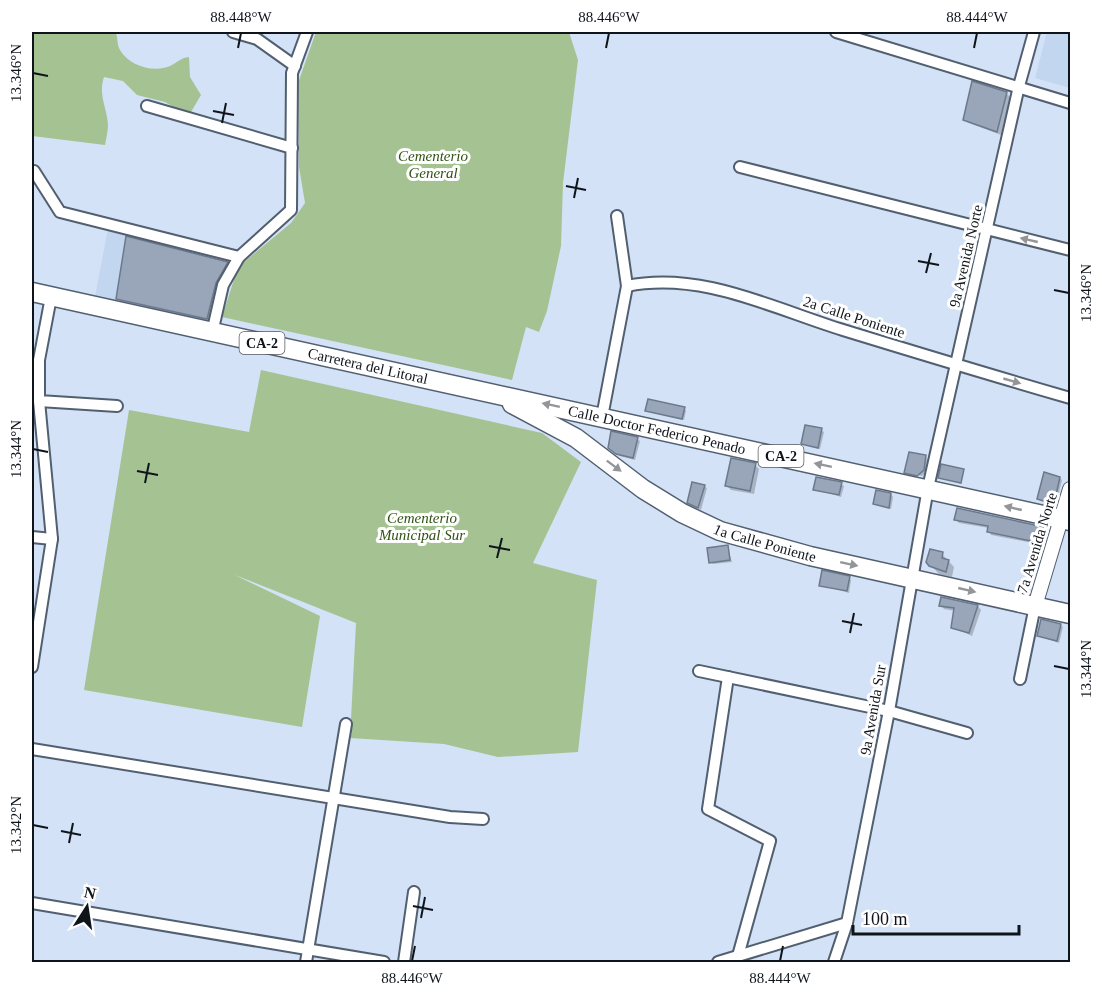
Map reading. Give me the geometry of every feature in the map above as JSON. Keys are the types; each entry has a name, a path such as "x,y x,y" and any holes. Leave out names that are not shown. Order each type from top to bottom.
{"main road":[{"name":"Carretera del Litoral","path":"32,292 492,393"},
{"name":"Calle Doctor Federico Penado","path":"492,393 1065,519"},
{"name":"1a Calle Poniente","path":"492,393 576,438 643,489 682,513 720,531 810,556 1071,614"},
{"path":"576,438 578,423 598,416"}],"street":[{"path":"233,32 257,39 295,66"},
{"path":"212,333 223,285 239,257 291,210 292,72 307,32"},
{"path":"836,32 1071,103"},
{"name":"9a Avenida Norte","path":"928,488 1019,86 1034,32"},
{"path":"147,106 292,148"},
{"path":"740,167 1071,250"},
{"path":"34,171 60,212 239,257"},
{"path":"598,416 627,286 617,216"},
{"name":"2a Calle Poniente","path":"627,286 651,281 681,282 723,290 956,365 1071,398"},
{"path":"32,667 34,636 52,539 36,420 39,400 35,359 51,297"},
{"path":"39,400 117,406"},
{"name":"9a Avenida Sur","path":"834,963 844,937 889,711 910,578 928,488"},
{"name":"7a Avenida Norte","path":"1035,606 1065,519 1071,489"},
{"path":"32,537 52,539"},
{"path":"1020,679 1035,606"},
{"path":"699,671 889,711 967,733"},
{"path":"728,677 708,809 770,841 738,956"},
{"path":"306,963 346,724"},
{"path":"32,749 450,817 483,819"},
{"path":"404,963 414,892"},
{"path":"32,903 384,963"},
{"path":"719,962 847,923"}],"shaded area":[{"path":"1047,32 1070,32 1070,88 1035,78"},
{"path":"108,228 126,235 115,302 95,297"}],"green space":[{"path":"32,32 115,32 124,56 143,67 165,68 189,57 190,77 201,95 191,112 182,112 165,102 137,95 123,81 104,77 102,95 108,125 105,145 32,136"},
{"name":"Cementerio General","path":"316,32 569,32 578,60 563,183 561,246 547,311 539,332 526,327 512,380 222,317 238,267 291,223 305,203 299,167 298,83"},
{"name":"Cementerio Municipal Sur","path":"261,370 542,433 581,462 533,563 597,580 578,752 498,757 444,744 350,738 356,623 235,575 320,616 302,727 84,690 129,410 249,432"}],"building":[{"path":"972,81 1007,92 997,132 963,120"},
{"path":"126,236 228,262 216,283 207,319 116,299"},
{"path":"648,399 685,407 682,419 645,411"},
{"path":"805,425 822,428 818,448 801,444"},
{"path":"611,431 638,437 633,458 616,454 608,448"},
{"path":"909,452 926,455 924,470 917,476 904,473"},
{"path":"731,458 756,463 750,491 725,486"},
{"path":"941,464 964,469 961,483 938,478"},
{"path":"1044,472 1060,477 1054,504 1037,499"},
{"path":"816,477 842,482 839,495 813,490"},
{"path":"692,482 705,485 698,508 687,503"},
{"path":"876,490 891,493 889,508 873,504"},
{"path":"957,508 1044,527 1041,543 987,532 988,526 954,520"},
{"path":"728,545 730,560 709,563 707,548"},
{"path":"930,549 943,552 942,558 949,560 946,572 929,566 926,562"},
{"path":"822,570 850,576 847,591 819,586"},
{"path":"941,597 978,605 969,633 951,628 954,608 939,606"},
{"path":"1041,619 1061,624 1057,641 1037,636"}]}
